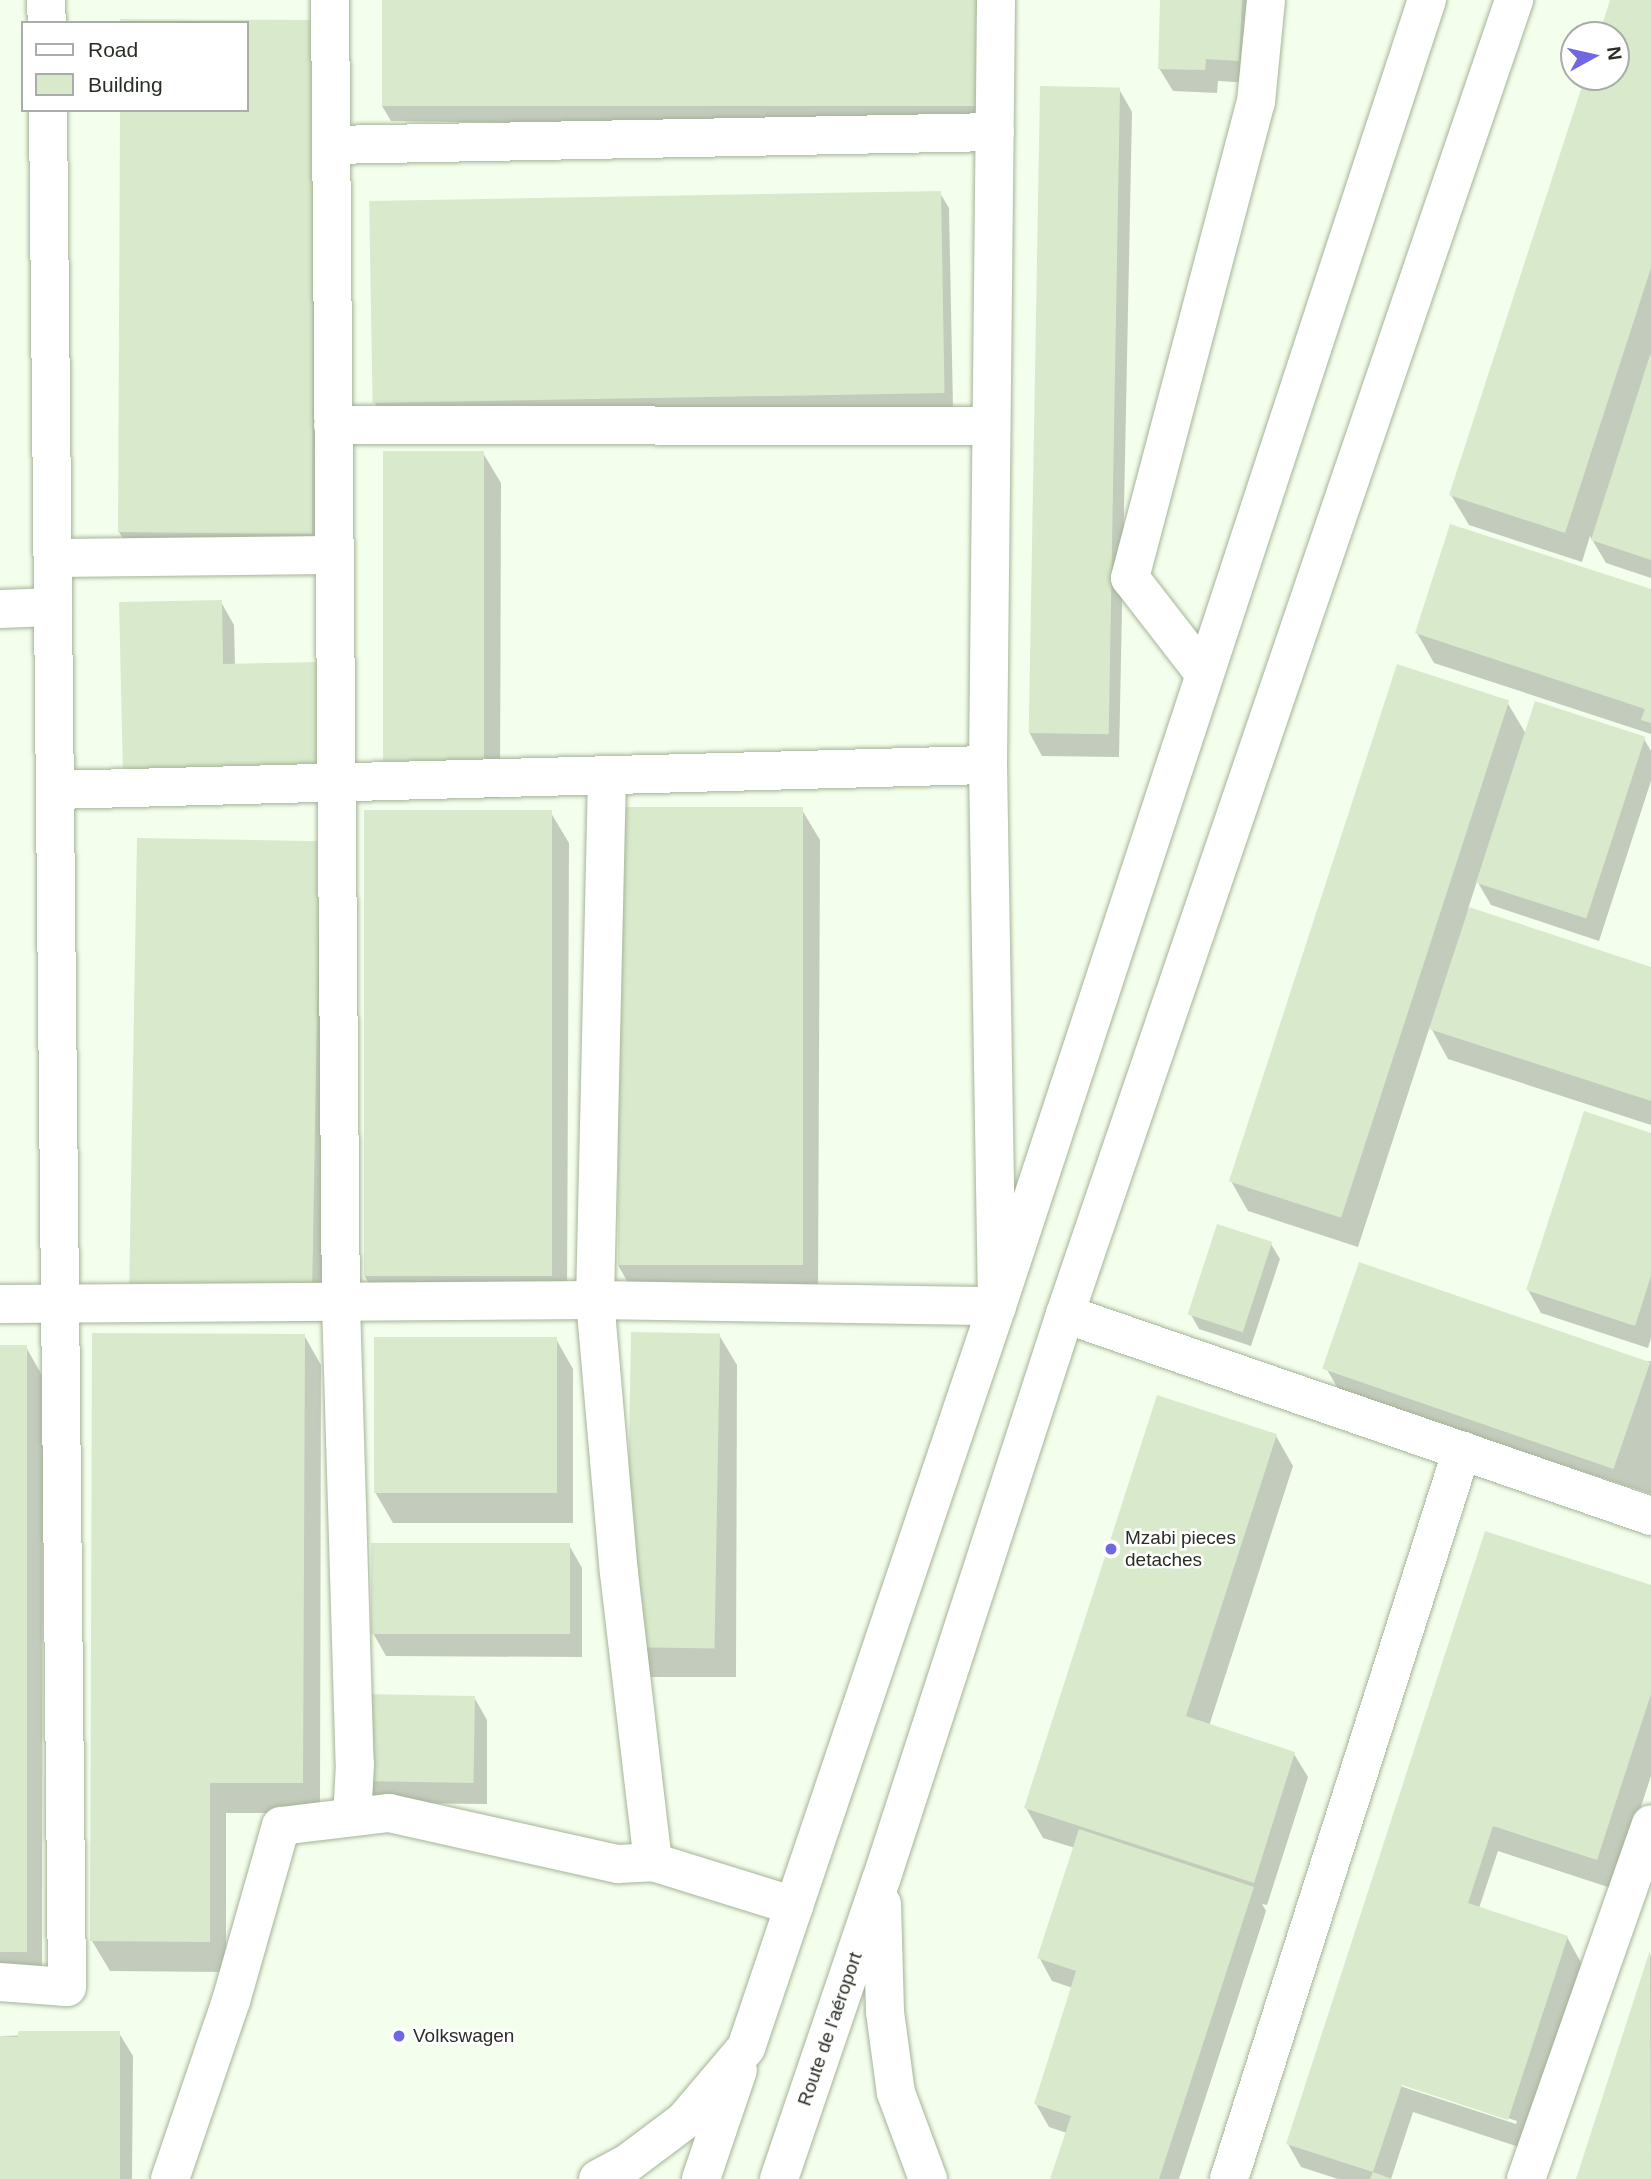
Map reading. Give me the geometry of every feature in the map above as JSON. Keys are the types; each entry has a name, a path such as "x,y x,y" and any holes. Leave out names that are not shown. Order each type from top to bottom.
{"main road":[{"path":"47,0 47,21"},
{"path":"330,0 341,1304 355,1764 352,1817"},
{"path":"996,0 988,765 998,1306"},
{"path":"1203,673 1130,578 1256,102 1266,0"},
{"path":"701,2179 998,1306 1203,673 1427,0"},
{"name":"Route de l'aéroport","path":"779,2179 881,1880 1065,1314 1514,0"},
{"path":"0,1982 67,1987 48,112"},
{"path":"331,145 995,132"},
{"path":"333,425 991,426"},
{"path":"53,558 334,555"},
{"path":"0,609 53,607"},
{"path":"56,790 336,785 988,765"},
{"path":"607,776 595,1300 619,1573 653,1862"},
{"path":"0,1304 341,1304 595,1300 998,1306"},
{"path":"1065,1314 1651,1516"},
{"path":"1228,2179 1462,1450"},
{"path":"170,2179 231,2001 281,1826 389,1813 618,1864 653,1862 794,1906"},
{"path":"1526,2179 1651,1824"},
{"path":"881,1880 885,2012 896,2093 928,2179"},
{"path":"598,2179 628,2163 684,2121 746,2048"}],"building":[{"path":"382,0 979,0 979,106 382,106"},
{"path":"1160,0 1242,0 1239,61 1206,59 1205,70 1158,69"},
{"path":"1610,0 1651,0 1651,268 1565,533 1449,495 1580,91 1630,91 1630,21 1603,21"},
{"path":"314,20 312,534 118,532 120,112 248,112 248,21 120,21"},
{"path":"1040,86 1120,87 1109,734 1029,733"},
{"path":"941,191 945,393 373,403 369,201"},
{"path":"1651,355 1651,560 1591,540"},
{"path":"383,451 484,451 484,768 383,768"},
{"path":"1450,524 1651,589 1651,723 1641,720 1645,709 1415,633"},
{"path":"222,600 223,664 321,662 323,771 123,775 119,602"},
{"path":"1397,664 1509,700 1341,1218 1229,1181"},
{"path":"1535,701 1645,737 1586,918 1476,883"},
{"path":"618,807 803,807 803,1265 618,1265"},
{"path":"364,810 552,810 552,1276 364,1276"},
{"path":"137,838 320,841 312,1292 129,1289"},
{"path":"1469,907 1651,967 1651,1101 1429,1029"},
{"path":"1584,1111 1651,1133 1651,1276 1635,1326 1526,1290"},
{"path":"1217,1224 1272,1242 1243,1332 1188,1314"},
{"path":"1359,1262 1650,1362 1613,1469 1322,1369"},
{"path":"631,1332 720,1334 714,1649 626,1647"},
{"path":"92,1333 305,1334 303,1783 210,1783 210,1942 90,1941"},
{"path":"374,1337 557,1337 557,1493 374,1493"},
{"path":"0,1345 27,1345 27,1952 0,1952"},
{"path":"1157,1395 1277,1434 1186,1716 1295,1752 1254,1883 1024,1808"},
{"path":"1485,1531 1651,1585 1651,1694 1597,1860 1493,1826 1468,1903 1568,1936 1508,2120 1402,2085 1373,2172 1286,2144"},
{"path":"371,1543 570,1543 570,1634 371,1634"},
{"path":"362,1694 475,1696 473,1783 360,1781"},
{"path":"1079,1829 1254,1887 1159,2179 1050,2179 1071,2116 1034,2104 1076,1971 1037,1958"},
{"path":"1650,1950 1651,2179 1576,2179"},
{"path":"18,2031 120,2031 120,2179 0,2179 0,2036 18,2037"},
{"path":"1373,2172 1392,2179 1370,2179"}],"place":[{"name":"Mzabi pieces detaches","path":"1111,1549"},
{"name":"Volkswagen","path":"399,2036"}]}
